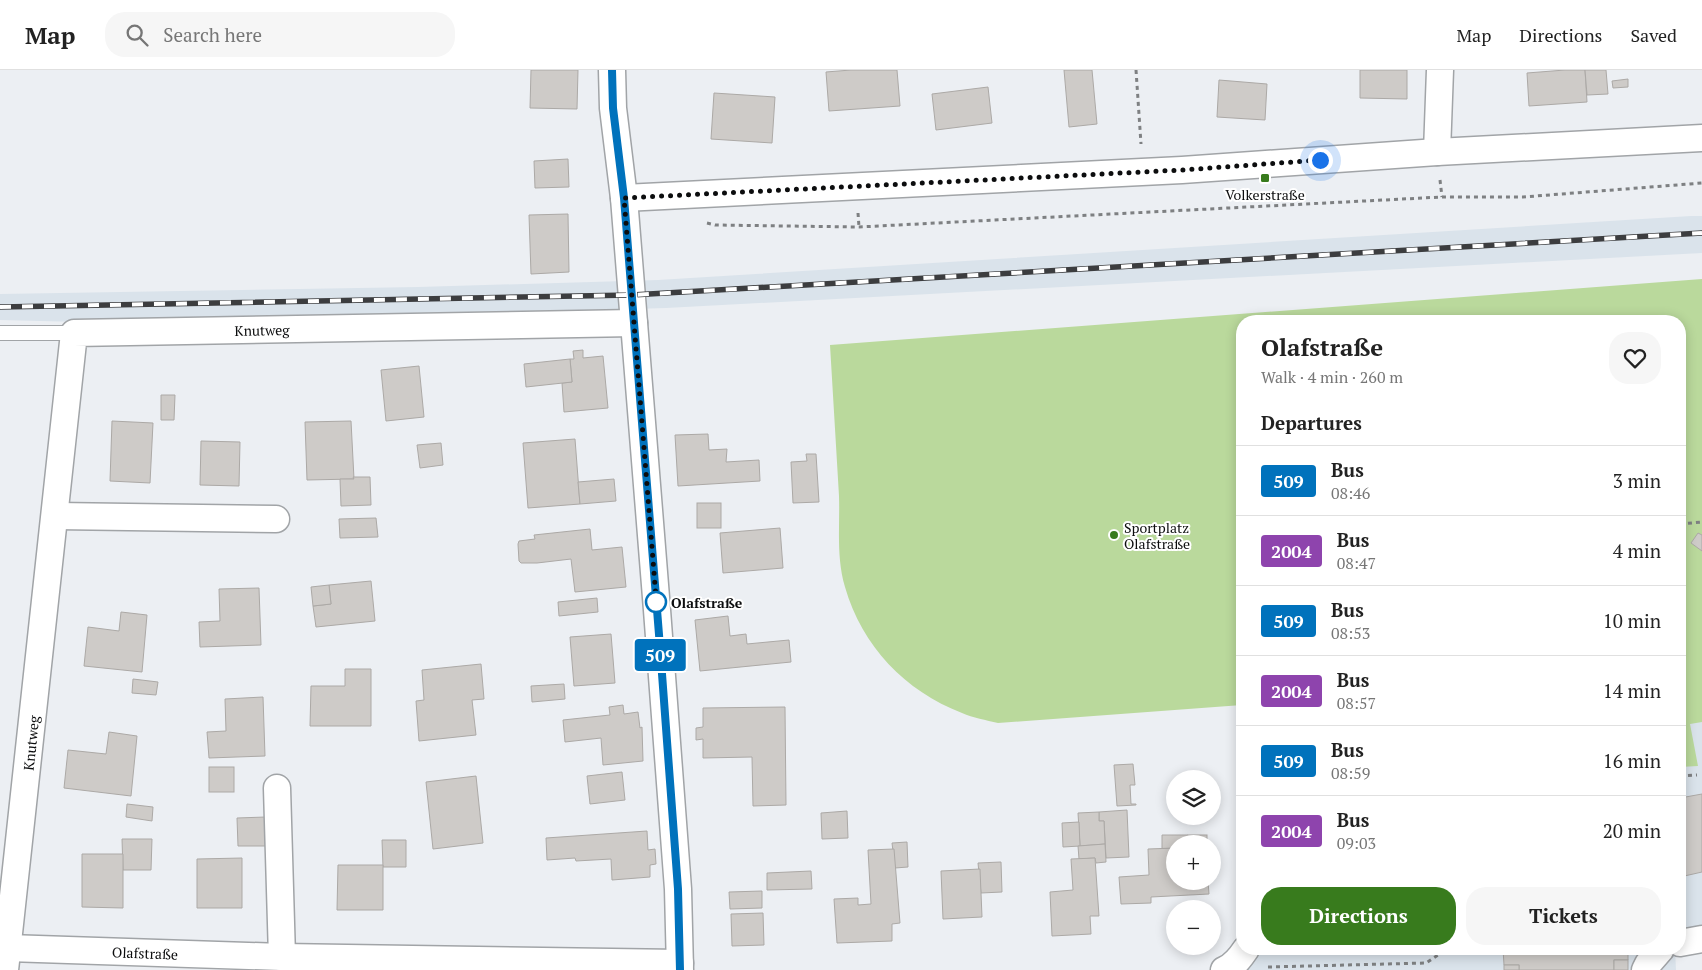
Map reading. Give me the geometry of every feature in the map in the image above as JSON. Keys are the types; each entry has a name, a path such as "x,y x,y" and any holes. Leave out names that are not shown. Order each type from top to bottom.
{"street":[{"path":"612,70 613,108 624,198 678,889 680,967"},
{"path":"1437,152 1440,70"},
{"path":"624,198 1142,172 1437,152 1702,138"},
{"name":"Knutweg","path":"7,959 56,516 74,333 634,323"},
{"path":"56,516 276,519"},
{"path":"277,788 282,958"},
{"path":"1686,942 1702,939"},
{"path":"1645,970 1656,955"},
{"name":"Olafstraße","path":"7,959 134,961 282,958 442,965 680,967"}],"lane":[{"path":"0,333 74,333"}],"path":[{"path":"1136,70 1142,172"},
{"path":"706,223 715,225 859,227 1442,197 1523,197 1702,183"},
{"path":"1686,523 1702,522"},
{"path":"1686,776 1697,775"},
{"path":"1233,962 1426,963 1438,955"}],"shaded area":[{"path":"1702,216 1702,253 666,308 81,322 0,320 0,294 418,287 658,280"},
{"path":"1702,518 1702,934 1686,940 1686,519"},
{"path":"1256,955 1675,955 1676,970 1246,970"}],"green space":[{"path":"1702,279 1702,722 1690,724 1698,766 1686,767 1686,315 1236,315 1236,705 998,723 966,715 941,704 904,679 874,647 862,628 853,608 842,576 839,553 839,496 830,345"}],"building":[{"path":"531,70 578,70 577,109 530,108"},
{"path":"897,70 900,106 829,111 826,72"},
{"path":"1064,70 1092,70 1097,124 1069,127"},
{"path":"1360,70 1407,70 1407,99 1360,98"},
{"path":"1585,70 1587,102 1529,106 1527,73"},
{"path":"1585,70 1606,70 1608,94 1587,95"},
{"path":"1628,79 1628,87 1613,88 1612,81"},
{"path":"1219,80 1267,84 1265,120 1217,117"},
{"path":"988,87 992,123 936,130 932,94"},
{"path":"714,93 775,97 772,143 711,139"},
{"path":"568,159 569,187 535,188 534,161"},
{"path":"568,214 569,272 531,274 529,215"},
{"path":"583,350 583,358 603,356 608,408 564,412 562,383 572,382 570,359 574,359 573,351"},
{"path":"570,359 572,382 526,387 524,364"},
{"path":"419,366 424,417 386,421 381,370"},
{"path":"161,395 175,395 174,420 161,420"},
{"path":"112,421 153,423 150,483 110,481"},
{"path":"351,421 354,479 307,480 305,422"},
{"path":"708,434 709,450 727,449 726,462 759,460 760,481 678,486 675,435"},
{"path":"575,439 580,504 528,508 523,443"},
{"path":"201,441 240,442 239,486 200,485"},
{"path":"441,443 443,465 420,468 417,445"},
{"path":"806,454 816,454 819,502 793,503 791,462 807,461"},
{"path":"353,477 370,477 371,505 341,506 340,479 354,479"},
{"path":"614,479 616,501 580,504 578,482"},
{"path":"697,503 721,503 721,528 697,528"},
{"path":"376,518 378,537 340,538 339,519"},
{"path":"780,528 783,568 723,573 720,533"},
{"path":"590,529 592,550 622,547 626,587 575,592 571,559 537,563 521,563 519,561 519,541 535,539 534,535"},
{"path":"1698,533 1702,535 1702,551 1691,543"},
{"path":"371,581 375,621 316,627 313,606 331,604 329,585"},
{"path":"329,585 331,604 313,606 311,587"},
{"path":"259,588 261,645 200,647 199,622 220,621 219,589"},
{"path":"597,598 598,612 559,616 558,602"},
{"path":"121,612 147,615 142,672 84,666 88,627 119,631"},
{"path":"728,616 730,636 746,634 747,644 789,640 791,662 700,671 695,620"},
{"path":"611,634 615,683 574,686 570,637"},
{"path":"481,664 484,699 472,700 476,735 419,741 416,701 424,700 422,670"},
{"path":"345,669 371,669 371,726 310,726 311,686 345,686"},
{"path":"133,679 158,682 156,695 132,693"},
{"path":"564,684 565,699 532,702 531,686"},
{"path":"263,697 265,756 209,758 207,732 226,731 225,699"},
{"path":"623,705 624,714 638,712 640,728 642,727 643,761 603,765 601,738 565,742 563,720 610,715 609,707"},
{"path":"785,707 786,805 753,806 752,757 703,758 703,739 696,740 696,728 703,727 703,708"},
{"path":"109,732 137,736 131,796 64,788 68,750 106,754"},
{"path":"1133,764 1135,785 1130,785 1131,804 1136,805 1117,806 1114,765"},
{"path":"209,767 234,767 234,792 209,792"},
{"path":"622,772 625,800 590,804 587,776"},
{"path":"476,776 483,843 433,849 426,782"},
{"path":"1702,794 1702,872 1686,876 1686,797"},
{"path":"127,804 153,807 152,821 126,817"},
{"path":"1127,810 1129,857 1106,858 1104,821 1099,821 1099,812"},
{"path":"847,811 848,838 822,839 821,813"},
{"path":"1099,812 1099,821 1104,821 1105,844 1080,846 1078,813"},
{"path":"266,817 267,846 238,846 237,818"},
{"path":"1079,822 1080,846 1063,847 1062,823"},
{"path":"647,831 648,850 655,849 656,864 650,865 650,877 612,880 611,859 576,861 575,858 547,860 546,838"},
{"path":"1162,835 1166,835 1166,849 1162,849"},
{"path":"122,839 152,839 151,870 123,870"},
{"path":"382,840 406,840 406,867 383,867"},
{"path":"907,842 908,867 895,868 892,843"},
{"path":"1105,844 1106,862 1096,863 1095,858 1079,859 1078,846"},
{"path":"1166,848 1166,890 1209,890 1209,894 1151,897 1151,903 1121,904 1119,877 1149,875 1148,849"},
{"path":"894,849 900,923 892,924 892,941 837,943 834,899 858,898 858,905 871,904 868,850"},
{"path":"82,854 123,854 123,908 82,907"},
{"path":"242,858 242,908 197,908 197,859"},
{"path":"1095,858 1099,916 1090,916 1091,934 1052,936 1050,892 1073,890 1071,859"},
{"path":"1001,862 1002,892 981,893 978,863"},
{"path":"338,865 383,865 383,910 337,910"},
{"path":"980,869 982,917 943,919 941,871"},
{"path":"811,871 812,889 767,890 767,873"},
{"path":"762,891 762,908 730,909 729,892"},
{"path":"763,913 764,945 732,946 731,914"},
{"path":"1503,955 1628,955 1628,960 1614,960 1614,970 1519,970 1519,965 1504,965"},
{"path":"1614,960 1628,960 1628,970 1614,970"},
{"path":"1504,965 1519,965 1519,970 1504,970"}],"railway":[{"path":"0,307 632,295 1702,233"}],"bus line":[{"name":"509","path":"612,70 613,108 624,198 660,647 678,889 680,970"}],"place":[{"name":"Volkerstraße","path":"1265,178"},
{"name":"Sportplatz Olafstraße","path":"1114,535"},
{"name":"Olafstraße","path":"656,602"}],"route":[{"path":"656,602 657,610 624,198 1182,170 1320,160"}]}
